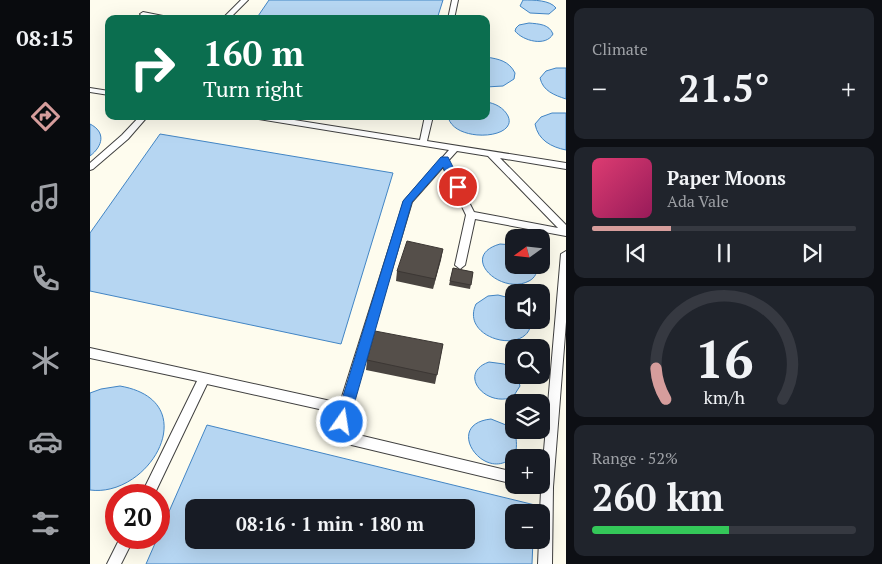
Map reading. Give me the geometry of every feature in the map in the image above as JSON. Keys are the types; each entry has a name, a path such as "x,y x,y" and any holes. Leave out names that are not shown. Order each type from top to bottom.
{"lane":[{"path":"229,15 245,0"},
{"path":"452,15 455,0"},
{"path":"143,14 148,15"},
{"path":"90,90 105,92"},
{"path":"90,167 140,120"},
{"path":"278,120 566,166"},
{"path":"422,143 428,120"},
{"path":"455,148 408,201 344,409 339,436 505,476"},
{"path":"491,154 566,232"},
{"path":"444,160 471,215 460,265"},
{"path":"471,215 566,232"},
{"path":"548,449 566,254"},
{"path":"90,353 344,409"},
{"path":"152,484 204,378"},
{"path":"544,494 545,564"},
{"path":"114,564 122,549"}],"water":[{"path":"269,0 443,0 438,15 259,15"},
{"path":"523,0 546,2 556,8 549,14 530,13 520,6"},
{"path":"529,23 546,26 553,34 550,38 540,41 523,38 515,31 516,28 519,25"},
{"path":"490,58 507,63 515,73 514,79 503,86 490,87"},
{"path":"566,68 566,99 553,94 541,82 540,78 546,71"},
{"path":"490,103 499,106 506,113 509,124 504,130 495,134 484,135 461,131 452,125 450,120 490,120"},
{"path":"552,113 566,113 566,150 546,142 537,130 535,124 541,117"},
{"path":"90,124 99,131 101,139 98,148 90,156"},
{"path":"160,134 393,173 341,344 90,291 90,233"},
{"path":"500,244 505,244 505,274 535,274 533,278 518,284 496,279 488,273 483,265 483,257 488,250"},
{"path":"488,296 505,297 505,329 529,329 528,331 520,338 505,340 486,335 478,327 474,317 476,304"},
{"path":"489,362 504,364 505,384 519,384 520,386 515,394 505,394 505,399 493,398 478,388 475,381 475,374 480,367"},
{"path":"120,386 146,395 160,410 164,428 160,447 149,465 132,479 121,484 105,484 105,489 90,490 90,393"},
{"path":"491,419 505,425 505,439 516,439 516,449 505,449 505,461 498,464 488,462 479,457 472,448 469,439 470,430 477,423"},
{"path":"207,425 531,504 505,504 505,549 533,549 532,564 146,564 153,549 170,549 170,509"}],"building":[{"path":"407,241 443,249 435,279 397,271"},
{"path":"453,268 473,272 471,285 450,281"},
{"path":"375,331 443,344 437,375 367,360"}],"route":[{"path":"342,422 344,409 408,201 444,160 458,187"}]}
